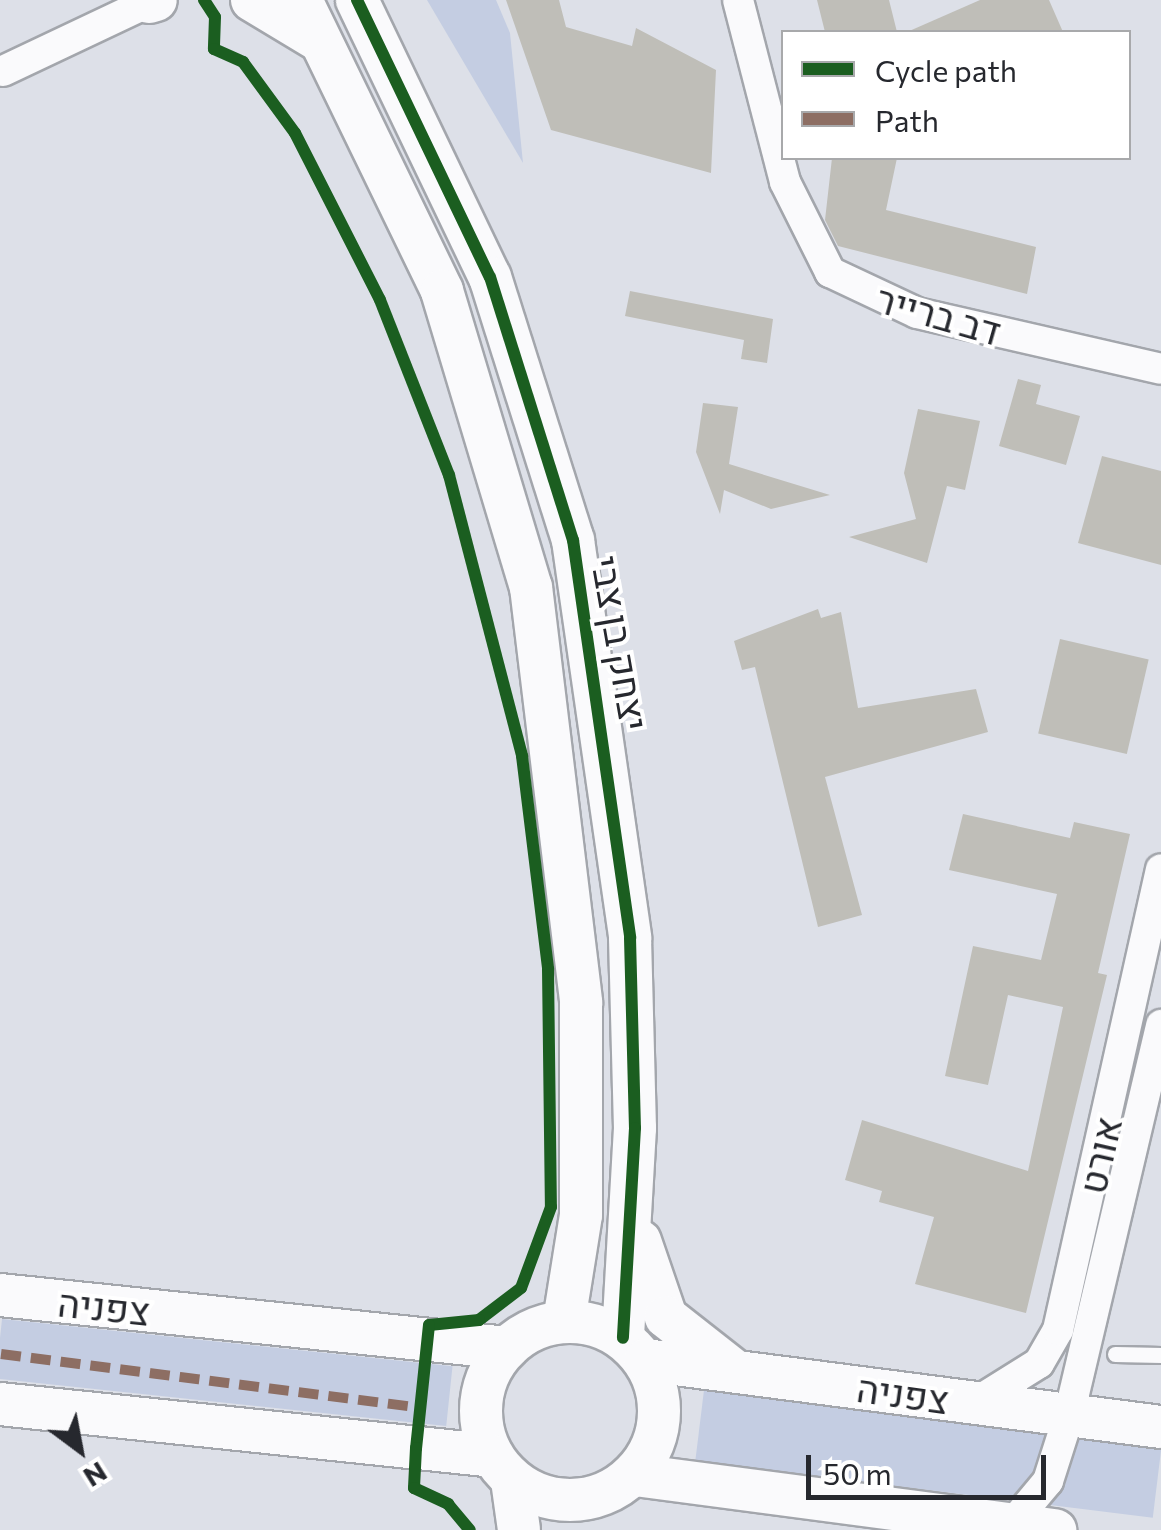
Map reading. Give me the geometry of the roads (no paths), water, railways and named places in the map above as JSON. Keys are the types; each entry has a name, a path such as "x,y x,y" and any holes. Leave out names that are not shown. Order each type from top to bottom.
{"street":[{"path":"252,0 302,25 332,55"},
{"path":"301,0 332,55 442,292 530,587 581,1003 581,1215 564,1322"},
{"name":"יצחק בן צבי","path":"357,0 490,276 574,540 630,938 634,1348"},
{"name":"דב ברייר","path":"738,0 784,182 830,272 917,313 1161,369"},
{"path":"2,72 143,1"},
{"name":"אורט","path":"975,1403 1039,1363 1058,1330 1161,869"},
{"name":"אורט","path":"1012,1524 1048,1481 1069,1416 1161,1025"},
{"path":"632,1211 666,1317 736,1371"},
{"name":"צפניה","path":"0,1295 506,1348"},
{"path":"0,1404 502,1468 570,1516 635,1474 660,1418 634,1348 564,1322 506,1348 481,1400 502,1468 519,1530"},
{"name":"צפניה","path":"634,1348 736,1371 1161,1426"},
{"path":"635,1474 1055,1530"}],"lane":[{"path":"1115,1354 1161,1354"}]}
